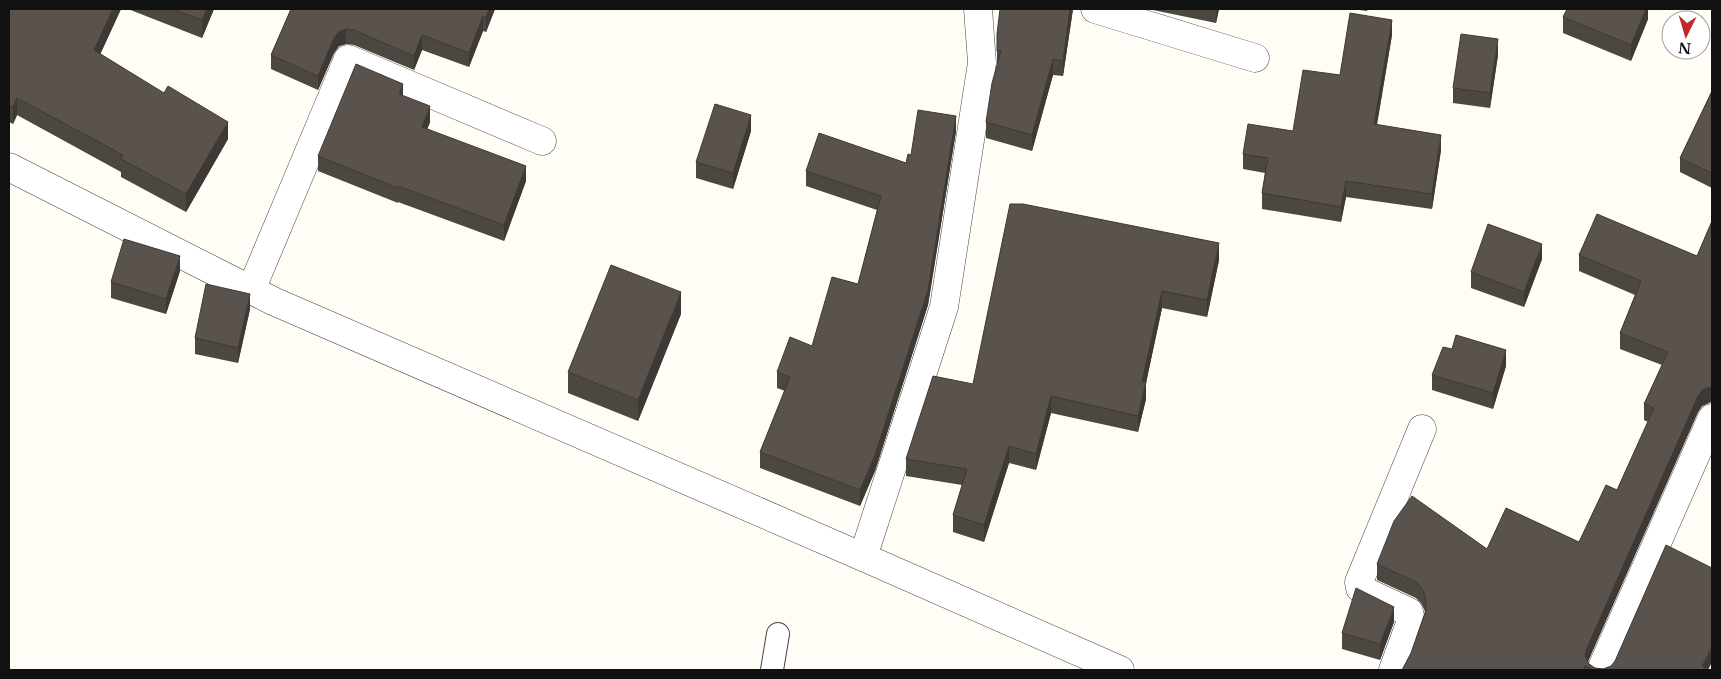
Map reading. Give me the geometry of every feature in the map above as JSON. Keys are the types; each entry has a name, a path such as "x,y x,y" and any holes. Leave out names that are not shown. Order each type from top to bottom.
{"street":[{"path":"863,557 944,307 982,63 978,9"},
{"path":"1095,9 1255,58"},
{"path":"251,290 348,59 542,141"},
{"path":"9,167 251,290 1120,670"},
{"path":"1601,670 1712,418"},
{"path":"1393,670 1411,621 1411,616 1409,612 1360,588 1359,582 1422,429"}],"lane":[{"path":"772,670 778,634"}],"building":[{"path":"9,9 113,9 94,50 164,93 168,86 228,122 186,194 121,159 123,155 17,98 13,107 9,105"},
{"path":"173,9 207,9 202,20"},
{"path":"291,9 489,9 486,18 483,16 469,53 422,35 414,56 354,30 346,29 339,32 334,38 318,76 271,55"},
{"path":"1000,9 1070,9 1063,61 1053,59 1032,135 986,122 992,83 1001,51 997,51"},
{"path":"1567,9 1646,9 1631,45 1563,17"},
{"path":"1350,13 1392,20 1374,124 1441,135 1432,194 1346,181 1341,207 1262,193 1268,158 1243,154 1248,124 1293,131 1303,70 1340,75"},
{"path":"1461,34 1498,39 1490,93 1453,88"},
{"path":"356,64 403,84 399,94 430,106 422,127 526,166 504,225 398,186 398,188 318,156"},
{"path":"1712,91 1712,173 1680,158"},
{"path":"715,104 751,115 733,173 696,162"},
{"path":"918,110 956,116 928,290 875,455 860,490 760,452 790,377 777,372 790,337 812,346 832,277 858,284 881,196 806,171 819,133 906,163 908,154 911,155"},
{"path":"1010,204 1023,204 1219,243 1207,300 1162,291 1142,382 1146,382 1138,416 1051,396 1036,454 1009,446 984,525 953,515 967,469 906,459 933,376 973,384"},
{"path":"1597,214 1697,256 1712,221 1712,387 1702,390 1698,396 1585,655 1589,664 1595,668 1603,669 1611,666 1615,661 1666,545 1712,568 1712,646 1702,666 1706,668 1705,670 1593,670 1585,666 1583,670 1402,670 1411,653 1426,610 1424,593 1416,582 1377,564 1394,521 1412,496 1487,549 1506,508 1579,542 1606,485 1617,490 1654,408 1644,404 1668,352 1620,333 1641,281 1579,255"},
{"path":"1488,224 1542,244 1524,292 1471,272"},
{"path":"124,239 180,256 166,299 111,282"},
{"path":"611,265 681,292 638,400 568,372"},
{"path":"206,284 250,294 238,348 195,338"},
{"path":"1456,335 1506,350 1493,393 1432,375 1443,347 1452,349"},
{"path":"1356,588 1394,607 1380,644 1342,633"}]}
